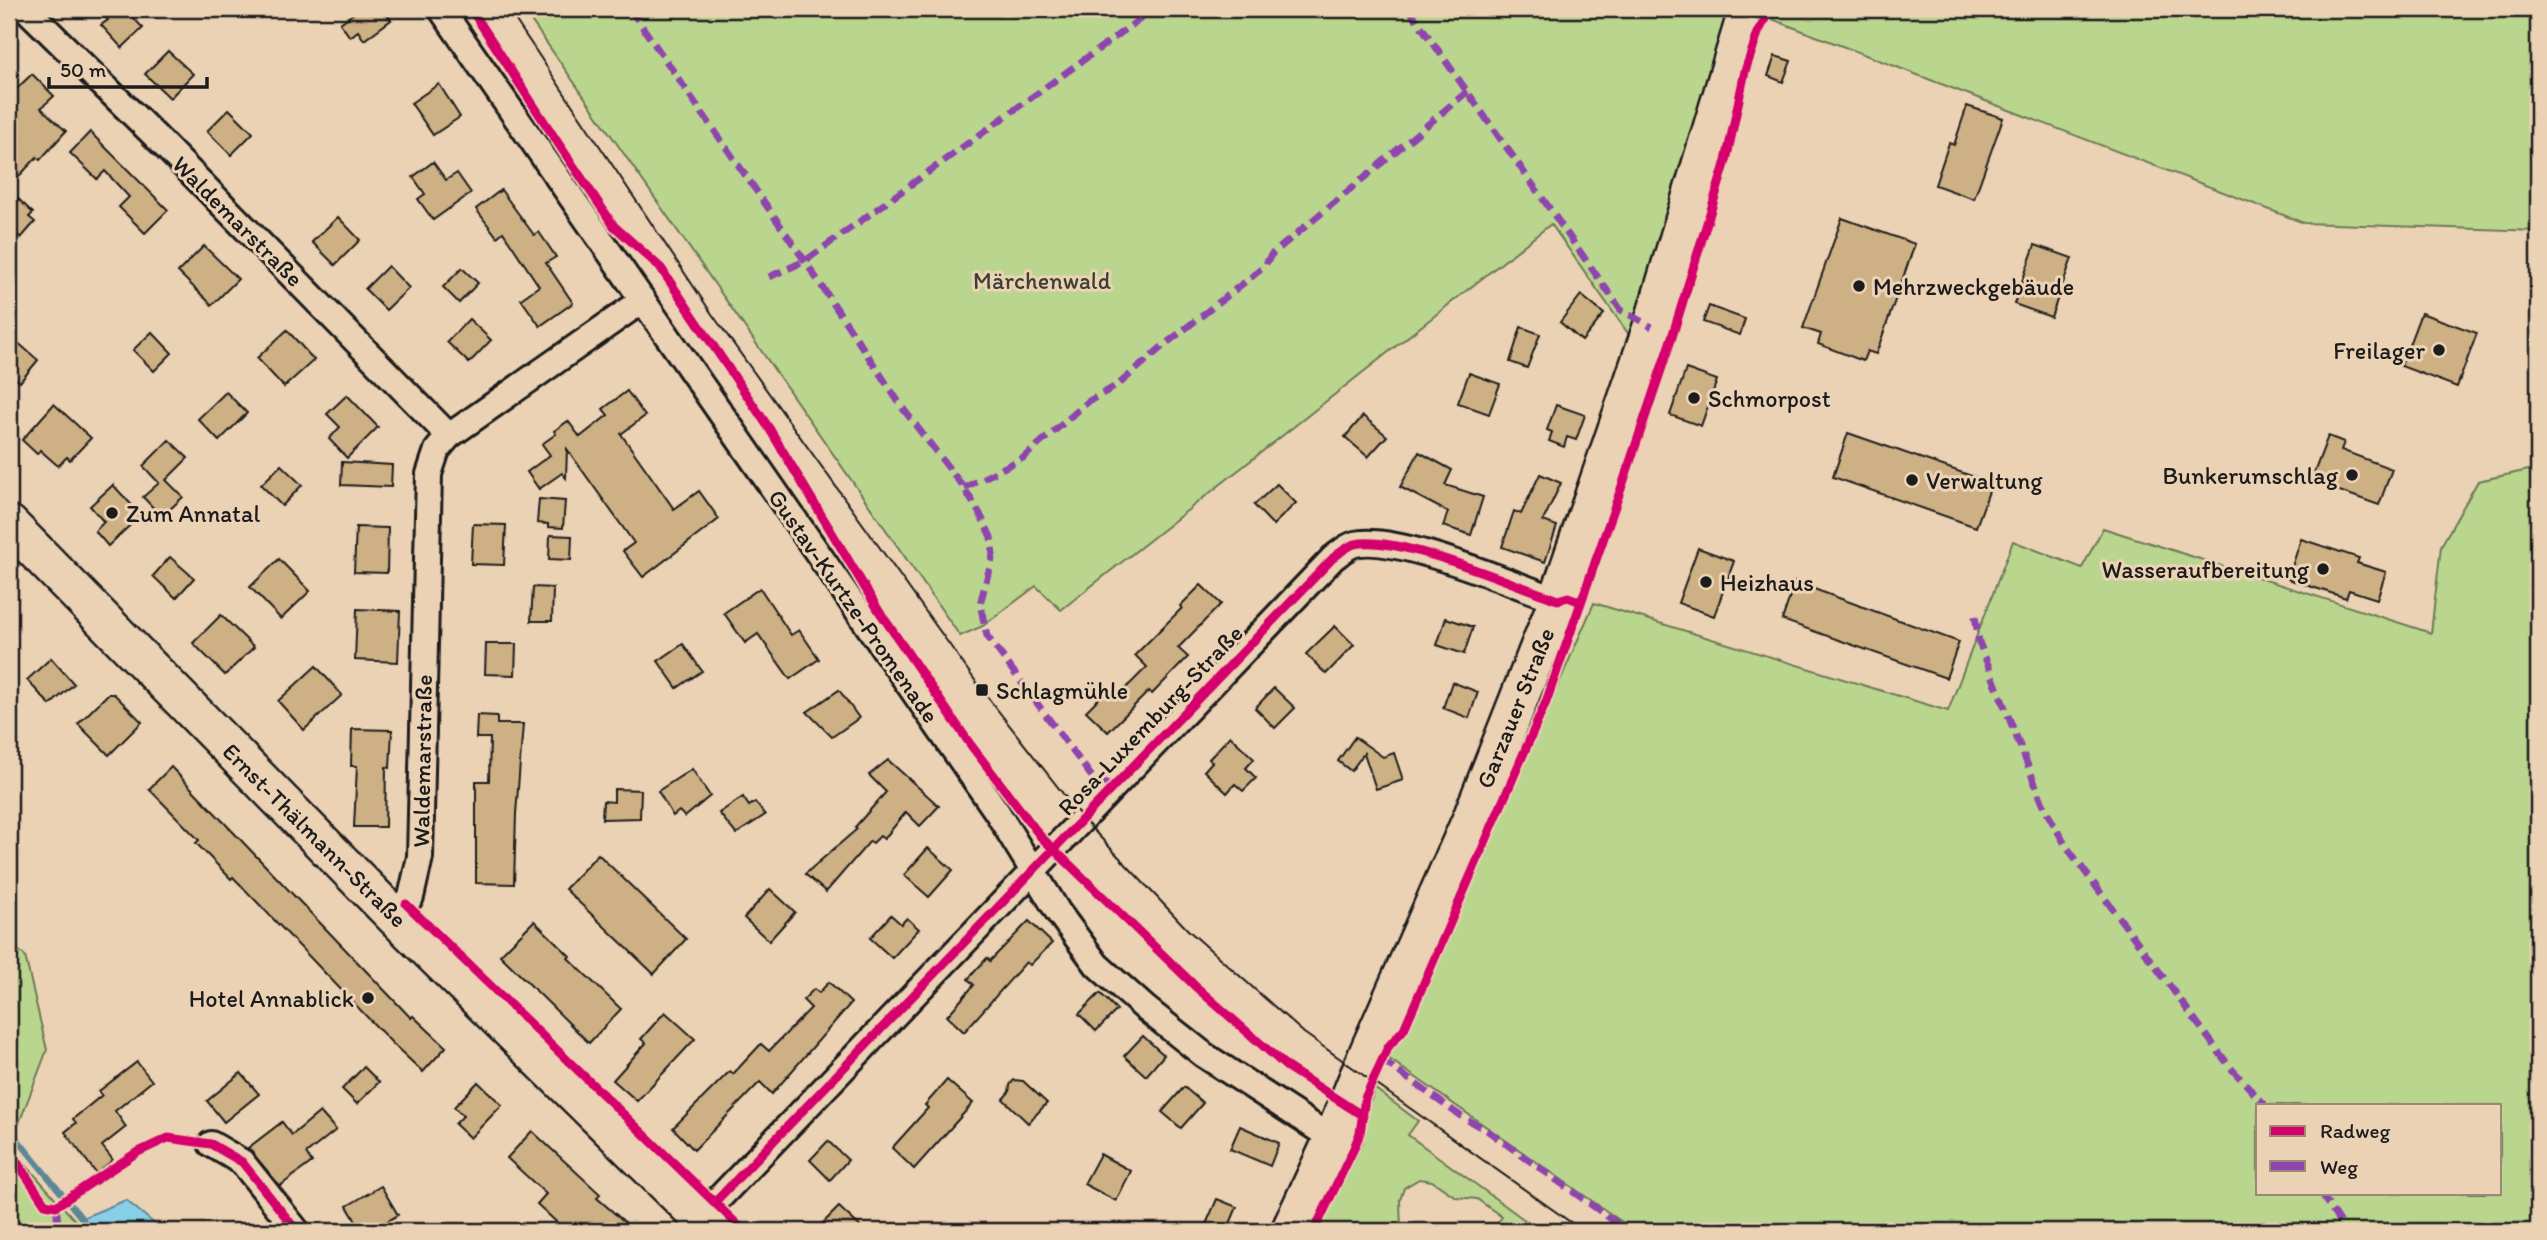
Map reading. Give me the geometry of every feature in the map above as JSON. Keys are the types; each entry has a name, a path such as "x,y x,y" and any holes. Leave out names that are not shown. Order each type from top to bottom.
{"street":[{"name":"Waldemarstraße","path":"26,9 157,138 449,436"},
{"name":"Gustav-Kurtze-Promenade","path":"441,9 997,812 1058,912 1097,965 1204,1055 1333,1139"},
{"name":"Garzauer Straße","path":"1290,1231 1333,1139 1471,821 1558,600 1652,327 1748,9"},
{"name":"Waldemarstraße","path":"394,916 411,897 420,857 429,474 437,450 449,436 643,300"},
{"name":"Ernst-Thälmann-Straße","path":"9,524 394,916 707,1225"},
{"name":"Rosa-Luxemburg-Straße","path":"707,1225 1112,787 1333,558 1345,549 1355,544 1374,542 1398,546 1558,600"},
{"path":"211,1144 242,1162 297,1231"}],"green space":[{"name":"Märchenwald","path":"523,9 1743,9 1632,339 1551,224 1061,610 1036,586 983,626 960,636"},
{"path":"1774,9 2538,9 2538,231 2304,223 1769,18"},
{"path":"2538,468 2538,1231 1635,1231 1388,1058 1431,976 1594,603 1948,711 2013,541 2082,568 2103,528 2431,633 2441,546 2478,481"},
{"path":"9,942 25,956 47,1050 10,1147 82,1231 9,1231"},
{"path":"1374,1088 1418,1121 1408,1135 1540,1231 1491,1231 1502,1217 1477,1199 1456,1197 1432,1181 1419,1179 1404,1188 1400,1200 1401,1231 1319,1231 1363,1142 1370,1095"}],"water":[{"path":"126,1200 163,1231 82,1231 82,1218"}],"building":[{"path":"97,9 125,9 143,28 122,48 101,25 108,20"},
{"path":"360,9 383,9 391,20 364,40 358,31 350,37 340,23"},
{"path":"168,51 193,74 170,98 145,74"},
{"path":"1775,56 1791,61 1783,82 1768,76"},
{"path":"32,74 54,96 41,108 66,131 40,160 37,157 9,187 9,96"},
{"path":"439,84 460,117 433,135 411,103"},
{"path":"1967,106 2003,118 1974,199 1935,185 1949,143 1954,145"},
{"path":"229,109 253,133 231,155 207,131"},
{"path":"90,132 168,210 145,233 119,207 129,197 105,171 97,179 70,153"},
{"path":"433,162 446,180 457,173 471,193 433,220 418,199 425,194 413,177"},
{"path":"9,190 33,213 29,217 35,222 21,238 9,227"},
{"path":"501,190 534,235 539,232 556,257 546,263 573,303 540,326 521,299 539,286 503,232 497,237 476,209"},
{"path":"338,217 360,240 335,265 312,242"},
{"name":"Mehrzweckgebäude","path":"1842,218 1915,244 1876,354 1867,351 1863,361 1818,344 1821,334 1803,328"},
{"path":"2035,245 2072,258 2051,317 2014,304"},
{"path":"204,246 238,279 212,305 178,272"},
{"path":"388,266 409,288 386,310 365,289"},
{"path":"462,268 478,283 459,303 443,287"},
{"path":"1581,295 1604,314 1582,341 1560,322"},
{"path":"1709,306 1745,319 1740,335 1703,322"},
{"name":"Freilager","path":"2421,313 2477,333 2457,387 2401,366"},
{"path":"469,319 491,340 469,363 447,342"},
{"path":"1521,327 1540,334 1527,368 1510,362"},
{"path":"287,330 314,360 284,387 257,358"},
{"path":"152,332 172,353 154,371 133,350"},
{"path":"9,335 38,360 20,382 9,373"},
{"name":"Schmorpost","path":"1686,369 1717,380 1701,426 1670,415"},
{"path":"1469,373 1500,384 1489,414 1458,403"},
{"path":"627,391 645,416 621,434 674,509 699,491 719,519 643,577 623,551 634,543 567,449 566,478 562,473 539,489 527,472 550,455 542,444 556,434 554,431 568,421 580,437 608,415 603,409"},
{"path":"226,392 247,413 219,441 198,419"},
{"path":"347,395 378,427 347,458 329,439 340,427 327,414"},
{"path":"54,404 91,438 70,460 67,457 58,466 40,450 37,454 22,440"},
{"path":"1556,405 1585,415 1576,440 1567,437 1564,447 1549,441 1552,432 1547,430"},
{"path":"1363,416 1387,436 1368,457 1345,437"},
{"name":"Verwaltung","path":"1848,433 1992,483 1976,527 1833,477"},
{"name":"Bunkerumschlag","path":"2328,436 2344,442 2341,450 2392,469 2379,505 2311,481"},
{"path":"169,440 188,458 166,480 183,497 167,512 164,509 159,514 143,497 159,483 143,466"},
{"path":"1419,452 1452,470 1445,485 1483,497 1471,535 1443,526 1448,512 1400,487"},
{"path":"342,462 392,465 391,487 341,485"},
{"path":"281,465 302,485 282,506 261,485"},
{"path":"1540,474 1561,483 1543,521 1557,526 1545,562 1502,547 1514,511 1521,514"},
{"path":"1277,484 1296,503 1273,525 1254,505"},
{"path":"113,485 141,515 108,546 95,531 104,522 90,506"},
{"path":"539,499 565,501 563,528 537,523"},
{"path":"473,524 506,525 504,565 471,564"},
{"path":"356,527 388,528 387,573 354,572"},
{"path":"550,535 572,536 571,560 549,559"},
{"name":"Wasseraufbereitung","path":"2301,539 2359,558 2357,563 2386,572 2377,599 2349,590 2346,598 2288,579"},
{"name":"Heizhaus","path":"1698,548 1734,561 1714,616 1678,603"},
{"path":"170,557 194,578 176,598 153,576"},
{"path":"279,559 310,591 281,619 250,587"},
{"path":"1795,582 1959,642 1946,678 1782,620"},
{"path":"1201,585 1221,604 1178,648 1188,657 1152,694 1149,691 1108,732 1086,711 1109,688 1118,696 1147,667 1135,655"},
{"path":"533,587 553,588 552,621 531,621"},
{"path":"760,588 791,635 799,630 819,659 790,679 758,634 745,643 724,613"},
{"path":"357,609 400,611 398,662 355,660"},
{"path":"221,615 254,647 225,675 193,643"},
{"path":"1446,618 1473,627 1464,654 1437,645"},
{"path":"1335,626 1354,645 1326,674 1306,654"},
{"path":"486,644 516,644 515,675 485,674"},
{"path":"683,644 702,671 677,688 658,661"},
{"path":"51,658 74,684 50,705 27,680"},
{"path":"316,666 342,695 304,730 278,701"},
{"path":"1452,682 1478,692 1469,718 1443,708"},
{"path":"1274,688 1295,708 1275,728 1255,708"},
{"path":"839,690 859,718 832,737 807,712"},
{"path":"108,694 114,694 142,722 109,755 78,724"},
{"path":"477,715 497,716 497,724 523,724 514,884 476,883 476,781 489,781 490,738 476,738"},
{"path":"352,729 392,730 390,768 386,767 385,827 354,827 357,766 351,766"},
{"path":"1230,736 1254,759 1246,768 1256,778 1243,791 1235,784 1227,793 1204,771 1212,762 1209,759"},
{"path":"1355,737 1383,757 1394,753 1403,780 1376,789 1364,753 1351,771 1338,761"},
{"path":"888,760 939,806 920,826 906,812 884,839 880,836 873,843 870,841 826,892 805,874 857,829 855,827 886,792 869,775"},
{"path":"171,767 411,1018 413,1016 446,1047 423,1072 233,877 231,879 196,843 199,840 149,789"},
{"path":"692,769 710,796 685,817 679,811 673,816 658,791"},
{"path":"614,789 641,790 640,818 602,819 603,801 614,802"},
{"path":"743,797 749,806 755,802 765,815 736,834 719,813"},
{"path":"928,848 953,870 929,897 904,875"},
{"path":"598,854 686,939 654,974 565,889"},
{"path":"770,889 795,912 769,941 744,918"},
{"path":"891,915 901,924 907,918 919,929 892,958 870,938"},
{"path":"534,921 621,1009 589,1043 500,955"},
{"path":"1029,921 1052,943 1030,965 1026,962 964,1032 947,1016 974,985 968,979 987,958 990,961"},
{"path":"829,982 851,1003 772,1094 760,1082 694,1150 673,1128 730,1071 733,1074 761,1044 769,1051 811,1008 803,1000 814,989 819,993"},
{"path":"1100,993 1117,1010 1096,1031 1079,1014"},
{"path":"665,1012 695,1039 637,1101 613,1080 646,1043 641,1039"},
{"path":"1143,1036 1164,1055 1146,1076 1124,1056"},
{"path":"137,1062 152,1081 115,1111 126,1127 102,1146 113,1160 96,1173 65,1132 76,1123 73,1119 102,1095 99,1091"},
{"path":"364,1067 379,1082 357,1104 342,1089"},
{"path":"241,1073 259,1094 224,1122 207,1101"},
{"path":"947,1080 973,1103 914,1169 892,1148 928,1108 925,1105"},
{"path":"1014,1080 1023,1081 1047,1103 1028,1123 1003,1099"},
{"path":"478,1082 502,1105 470,1138 455,1124 463,1116 454,1107"},
{"path":"1184,1087 1203,1103 1181,1128 1162,1112"},
{"path":"320,1112 336,1130 306,1154 312,1162 280,1186 248,1148 282,1122 292,1135"},
{"path":"1240,1126 1279,1143 1270,1166 1230,1149"},
{"path":"532,1131 600,1194 597,1198 635,1231 566,1231 537,1204 546,1194 507,1158"},
{"path":"828,1141 848,1160 830,1180 810,1160"},
{"path":"1100,1154 1131,1171 1116,1201 1084,1184"},
{"path":"381,1186 398,1215 370,1231 367,1226 361,1230 347,1206"},
{"path":"1217,1199 1237,1207 1227,1231 1203,1231"},
{"path":"839,1207 865,1231 815,1231"}],"waterway":[{"path":"9,1129 92,1231"}],"tram line":[{"path":"508,9 712,314 982,690 1082,818 1188,930 1304,1033 1583,1231"}],"marked path":[{"path":"630,9 805,261 904,410 964,488 991,537 993,555 980,604 987,636 1092,777 1112,787"},
{"path":"769,277 805,261 1154,9"},
{"path":"1409,9 1621,310 1652,327"},
{"path":"964,488 1023,458 1089,401 1118,385 1264,267 1271,255 1468,91"},
{"path":"1975,616 1979,642 2045,809 2066,846 2230,1067 2264,1104"},
{"path":"1382,1060 1462,1117 1488,1131 1628,1231"},
{"path":"2322,1194 2345,1231"},
{"path":"56,1206 59,1231"}],"cycle path":[{"path":"471,9 614,226 661,268 769,428 879,611 970,744 1041,837 1195,986 1287,1067 1363,1116"},
{"path":"1314,1231 1360,1133 1365,1098 1388,1047 1404,1029 1546,702 1672,337 1726,161 1745,71 1758,33 1770,9"},
{"path":"714,1203 1333,558 1349,546 1374,543 1398,546 1456,563 1558,600 1568,597 1581,602"},
{"path":"406,904 744,1231"},
{"path":"9,1150 45,1204 56,1206 136,1153 168,1138 211,1144 242,1162 297,1231"}],"place":[{"name":"Mehrzweckgebäude","path":"1859,286"},
{"name":"Freilager","path":"2439,350"},
{"name":"Schmorpost","path":"1694,398"},
{"name":"Bunkerumschlag","path":"2352,475"},
{"name":"Verwaltung","path":"1912,480"},
{"name":"Zum Annatal","path":"112,513"},
{"name":"Wasseraufbereitung","path":"2323,569"},
{"name":"Heizhaus","path":"1706,582"},
{"name":"Schlagmühle","path":"982,690"},
{"name":"Hotel Annablick","path":"368,998"}]}
